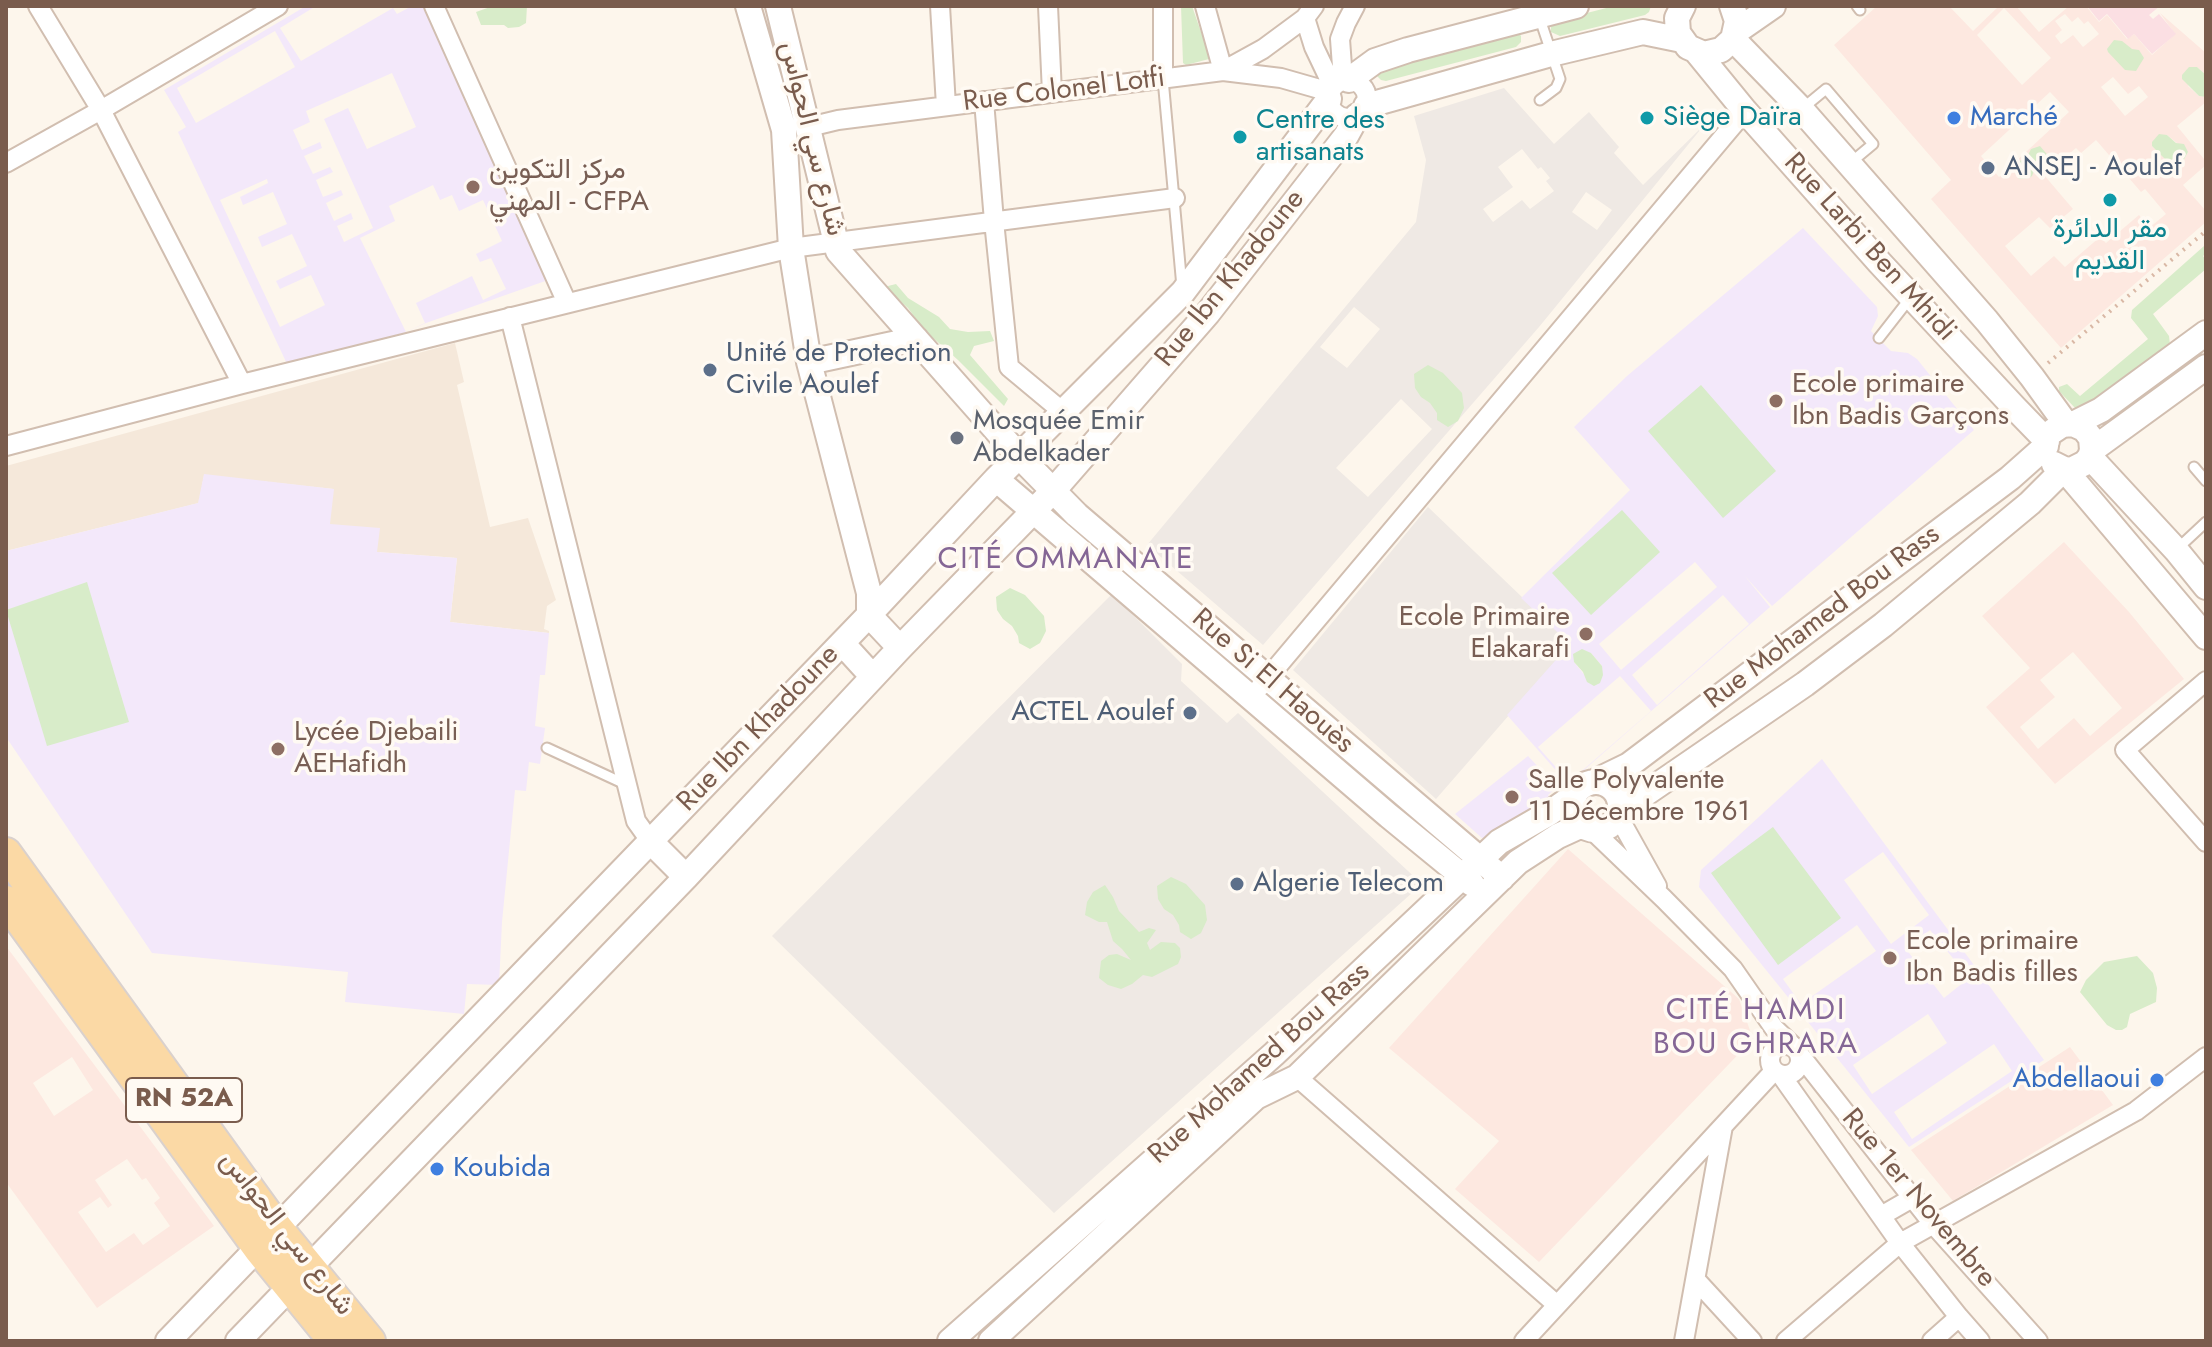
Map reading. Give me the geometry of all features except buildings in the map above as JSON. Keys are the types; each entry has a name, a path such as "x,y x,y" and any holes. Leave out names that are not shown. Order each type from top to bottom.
{"main road":[{"name":"شارع سي الحواس","path":"6,853 268,1239"},
{"name":"شارع سي الحواس","path":"6,901 300,1278 370,1341"},
{"name":"شارع سي الحواس","path":"300,1278 334,1341"}],"street":[{"path":"38,6 101,110 242,384"},
{"path":"6,163 101,110 256,12 278,6"},
{"path":"434,6 567,303"},
{"name":"شارع سي الحواس","path":"748,6 784,130 791,248 809,362 869,593 869,615"},
{"name":"شارع سي الحواس","path":"778,6 838,251 916,339"},
{"path":"940,6 946,106"},
{"path":"1048,6 1052,93"},
{"path":"1163,6 1163,79"},
{"path":"1205,6 1223,71 1337,88 1355,81 1364,88 1368,100 1362,111"},
{"path":"1355,6 1340,39 1333,111 1344,118 1551,54 1643,32 1713,53 1728,45 1735,35 1773,6"},
{"name":"Rue Ibn Khadoune","path":"168,1341 651,842 996,479 1183,292 1337,88 1375,61 1576,6"},
{"path":"1683,6 1677,26 1689,46"},
{"path":"1732,6 1737,21 1735,35"},
{"name":"Rue Colonel Lotfi","path":"809,127 838,120 1223,71 1263,49 1310,12"},
{"name":"Rue Colonel Lotfi","path":"1310,12 1314,47 1337,88"},
{"name":"Rue Larbi Ben Mhidi","path":"1735,35 1910,233 2069,424"},
{"name":"Rue Larbi Ben Mhidi","path":"1689,46 1879,262 2047,444"},
{"path":"1341,47 1359,61 1375,61"},
{"path":"984,101 1009,367 1063,412"},
{"name":"Rue Ibn Khadoune","path":"238,1341 1052,492 1208,313 1346,136 1362,111"},
{"path":"1251,698 1745,111"},
{"path":"784,130 809,127"},
{"path":"6,446 791,248 1175,198"},
{"path":"1879,262 1910,233"},
{"path":"1183,292 1208,313"},
{"path":"510,317 636,821 651,842 686,877"},
{"path":"2206,333 2101,410 2057,427 2047,444 2051,461 2064,469 2206,637"},
{"path":"809,362 916,339"},
{"name":"Rue Si El Haouès","path":"916,339 1052,492 1267,678 1471,868"},
{"path":"2064,469 2079,468 2091,453 2206,367"},
{"path":"2069,424 2088,433 2091,453 2206,587"},
{"name":"Rue Mohamed Bou Rass","path":"950,1341 1274,1054 1499,842 1584,788 1629,765 2010,478 2047,444"},
{"name":"Rue Mohamed Bou Rass","path":"1619,813 1805,684 1883,625 2030,503 2064,469"},
{"name":"Rue Si El Haouès","path":"996,479 1251,698 1494,887"},
{"path":"1859,591 1883,625"},
{"path":"869,615 900,648"},
{"path":"1192,648 1208,627"},
{"path":"842,643 873,677"},
{"path":"2206,681 2125,750 2206,842"},
{"path":"1524,1341 1775,1068 1774,1028 1733,969 1573,811 1584,788 1602,782 1619,796 1619,813 1664,899"},
{"path":"1586,827 1607,827 1619,813"},
{"name":"Rue Mohamed Bou Rass","path":"991,1341 1256,1097 1297,1077 1518,862 1558,836 1586,827"},
{"name":"Rue 1er Novembre","path":"1774,1028 1797,1052 1933,1224 2038,1341"},
{"path":"1788,1045 1797,1052 1800,1063 1796,1070 1789,1075 1775,1068 1773,1049 1788,1045"},
{"path":"1274,1054 1557,1305"},
{"path":"1786,1341 1900,1243 2136,1111 2206,1057"},
{"name":"Rue 1er Novembre","path":"1775,1068 1900,1243 1980,1341"},
{"path":"1684,1341 1723,1126"},
{"path":"1881,1216 1914,1197"},
{"path":"1696,1280 1752,1341"},
{"path":"1932,1341 1959,1317"}],"lane":[{"path":"1538,15 1559,82 1540,100"},
{"path":"1163,79 1183,292"},
{"path":"1879,338 1911,297"},
{"path":"2194,467 2206,481"},
{"path":"2176,550 2206,522"},
{"path":"547,748 627,785"}],"path":[{"path":"2032,377 2206,231"}],"shaded area":[{"name":"مركز التكوين المهني - CFPA","path":"306,6 316,6 280,28 301,61 393,8 397,14 412,6 430,6 551,279 406,332 288,366 178,132 186,127 164,90","holes":["275,31 295,67 196,123 177,88","392,73 416,127 367,149 348,108 324,119 373,228 344,242 337,226 353,219 351,213 334,221 326,203 343,195 341,190 323,197 316,180 333,172 330,167 313,174 304,156 322,148 320,142 302,150 293,130 310,122 306,111","267,179 268,183 240,197 243,205 273,192 287,224 258,237 262,247 292,234 307,266 276,281 280,289 311,275 325,305 280,327 220,200","433,185 440,200 452,195 459,211 483,200 502,241 476,254 480,262 491,258 506,289 483,300 472,276 416,303 425,323 406,332 360,238 395,221 389,206"]},
{"path":"1877,6 1949,6 1973,31 1999,6 2016,6 2039,32 2069,6 2086,6 2099,22 2107,15 2127,39 2134,34 2152,55 2175,34 2160,13 2206,53 2206,75 2197,67 2188,86 2199,96 2206,97 2206,102 2177,126 2206,158 2206,165 2183,185 2206,211 2206,222 2061,348 1931,199 1951,180 1834,45","holes":["2004,8 2051,58 2022,85 1977,35","2065,14 2072,22 2078,17 2084,24 2088,21 2099,34 2083,47 2073,35 2061,44 2055,36 2062,30 2055,21","2113,77 2128,94 2139,86 2148,97 2125,116 2101,87","2050,92 2069,112 1999,177 1981,156","2167,135 2188,152 2181,165 2170,163 2152,146","2096,140 2141,192 2145,189 2166,214 2149,228 2139,215 2106,243 2100,237 2065,267 2054,256 2031,276 2005,246 2039,217 2050,228 2073,209 2044,175 2076,148 2081,153"]},
{"path":"2087,6 2160,6 2149,15 2153,19 2159,14 2176,34 2152,54 2134,34 2128,39 2107,14 2099,21"},
{"path":"1504,88 1554,144 1589,112 1619,147 1614,153 1643,185 1705,124 1539,327 1263,645 1147,545 1416,222 1426,160 1414,116","holes":["1522,149 1550,178 1546,181 1554,191 1530,209 1522,200 1493,222 1483,209 1513,187 1498,167","1586,192 1612,210 1597,230 1572,212","1354,307 1380,329 1347,368 1320,347","1401,399 1432,429 1368,497 1336,468"]},
{"name":"Ecole primaire Ibn Badis Garçons","path":"1803,228 1877,307 1878,316 1871,331 1891,351 1908,353 1917,359 1974,430 1772,606 1744,575 1770,607 1568,784 1507,715 1570,644 1521,598 1630,490 1574,427 1627,376","holes":["1695,562 1717,587 1621,670 1599,644","1723,595 1749,624 1657,705 1632,675","1591,653 1602,666 1587,678 1574,662 1574,654","1620,676 1651,711 1569,782 1538,747"]},
{"path":"455,343 464,382 457,385 490,527 528,518 556,600 547,606 544,629 549,633 450,622 457,558 377,552 329,524 333,489 204,475 199,503 6,551 6,466"},
{"name":"Lycée Djebaili AEHafidh","path":"204,474 334,489 330,524 380,528 377,552 457,558 450,622 549,633 545,675 540,675 535,726 545,728 540,764 529,762 526,791 515,790 499,985 467,984 464,1014 345,1002 348,972 152,953 6,737 6,551 198,503"},
{"path":"1428,507 1571,644 1436,799 1293,670"},
{"path":"2064,542 2129,612 2184,679 2055,784 1986,707 2030,668 1982,616","holes":["2073,652 2122,708 2090,736 2074,718 2038,749 2020,727 2055,697 2040,680"]},
{"path":"1112,594 1182,664 1181,681 1227,723 1238,713 1422,884 1054,1213 772,936"},
{"name":"Salle Polyvalente 11 Décembre 1961","path":"1528,756 1557,787 1548,795 1550,799 1538,809 1535,806 1499,838 1482,838 1455,814"},
{"name":"Ecole primaire Ibn Badis filles","path":"1822,759 2044,1060 1909,1147 1699,887 1701,870","holes":["1883,852 1929,915 1891,944 1844,880","1857,925 1876,951 1801,1004 1783,979","1930,930 1969,978 1944,998 1906,949","1928,1014 1947,1043 1872,1094 1853,1065","1994,1044 2012,1071 1912,1139 1894,1112"]},
{"path":"1568,849 1739,999 1753,1039 1539,1262 1455,1189 1499,1141 1389,1048"},
{"path":"6,946 214,1226 97,1308 6,1182","holes":["72,1057 93,1090 54,1116 33,1083","127,1159 160,1198 154,1203 170,1226 143,1245 134,1233 106,1252 78,1212 100,1197 108,1208 112,1205 95,1180"]},
{"path":"2070,1047 2113,1105 1953,1201 1911,1150"}],"green space":[{"path":"493,6 527,6 526,23 508,28 504,25 481,25 476,12"},
{"path":"1181,6 1192,6 1209,59 1186,65 1183,63"},
{"path":"1614,6 1651,6 1645,15 1560,36 1551,32 1556,21"},
{"path":"1518,32 1521,42 1516,47 1386,81 1377,76 1377,69"},
{"path":"2114,40 2139,50 2144,58 2136,71 2125,70 2108,52"},
{"path":"2189,67 2197,67 2206,75 2206,97 2199,96 2182,79"},
{"path":"2159,134 2184,144 2188,152 2181,165 2170,164 2152,146"},
{"path":"2040,146 2050,158 2046,168 2034,171 2029,178 2019,179 2013,170 2016,162 2026,159 2031,149"},
{"path":"2204,246 2206,269 2153,314 2169,336 2170,345 2089,411 2078,411 2059,391 2059,387 2067,384 2080,396 2148,339 2131,318 2132,310"},
{"path":"896,284 908,298 939,317 950,329 990,331 994,341 974,346 970,355 1008,399 1004,406 884,287"},
{"path":"1428,365 1443,373 1462,393 1464,408 1458,421 1448,427 1437,420 1437,413 1415,388 1414,374"},
{"path":"1701,385 1776,471 1723,518 1648,431"},
{"path":"1622,510 1660,552 1591,615 1552,573"},
{"path":"87,582 129,722 47,746 6,610"},
{"path":"1010,588 1025,595 1044,616 1046,631 1040,643 1030,649 1019,643 1012,626 997,610 996,597"},
{"path":"1582,649 1591,653 1602,666 1600,683 1594,686 1587,682 1574,662 1573,654"},
{"path":"1773,827 1841,918 1778,965 1711,873"},
{"path":"1171,877 1186,884 1205,905 1207,920 1201,933 1191,939 1180,932 1173,915 1164,909 1158,899 1157,886"},
{"path":"1105,885 1119,911 1139,932 1149,928 1156,930 1147,943 1150,950 1161,942 1175,943 1180,948 1178,964 1152,977 1143,975 1121,989 1099,978 1101,961 1109,955 1117,954 1131,960 1113,941 1107,922 1099,922 1085,915 1093,892"},
{"path":"2137,956 2153,973 2157,988 2156,1002 2130,1014 2127,1027 2116,1030 2107,1025 2080,992 2086,980 2104,962"}],"place":[{"name":"Siège Daïra","path":"1647,118"},
{"name":"Marché","path":"1954,118"},
{"name":"Centre des artisanats","path":"1240,137"},
{"name":"ANSEJ - Aoulef","path":"1988,168"},
{"name":"مركز التكوين المهني - CFPA","path":"473,187"},
{"name":"مقر الدائرة القديم","path":"2110,200"},
{"name":"Unité de Protection Civile Aoulef","path":"710,370"},
{"name":"Ecole primaire Ibn Badis Garçons","path":"1776,401"},
{"name":"Mosquée Emir Abdelkader","path":"957,438"},
{"name":"Ecole Primaire Elakarafi","path":"1586,634"},
{"name":"ACTEL Aoulef","path":"1190,713"},
{"name":"Lycée Djebaili AEHafidh","path":"278,749"},
{"name":"Salle Polyvalente 11 Décembre 1961","path":"1512,797"},
{"name":"Algerie Telecom","path":"1237,884"},
{"name":"Ecole primaire Ibn Badis filles","path":"1890,958"},
{"name":"Abdellaoui","path":"2157,1080"},
{"name":"Koubida","path":"437,1169"}],"district":[{"name":"CITÉ OMMANATE","path":"1066,561"},
{"name":"CITÉ HAMDI BOU GHRARA","path":"1756,1029"}]}
